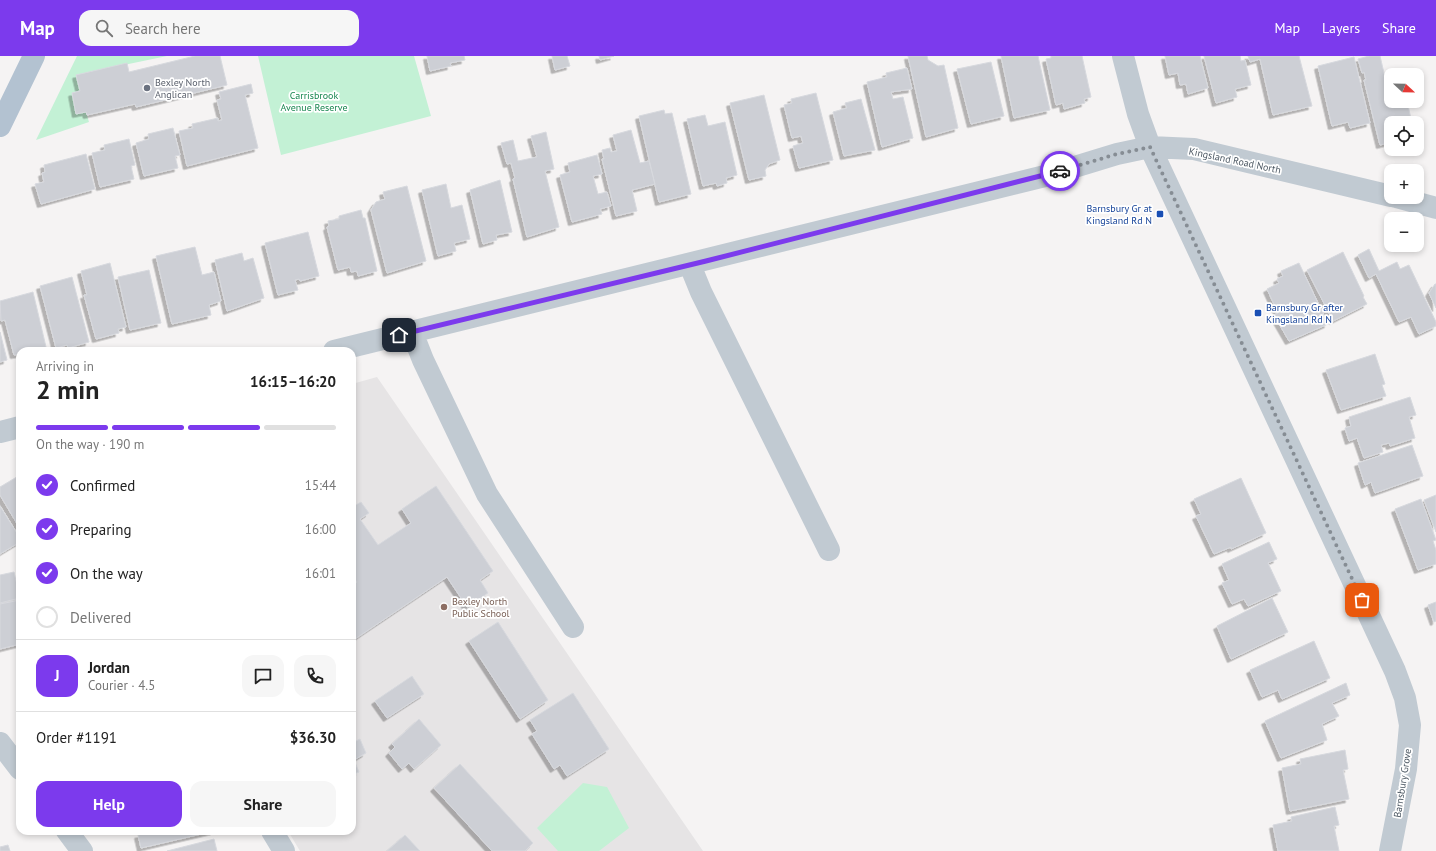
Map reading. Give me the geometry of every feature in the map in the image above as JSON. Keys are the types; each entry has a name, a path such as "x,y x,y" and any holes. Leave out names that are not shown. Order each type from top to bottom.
{"main road":[{"path":"0,126 34,56"}],"street":[{"name":"Barnsbury Grove","path":"1123,56 1138,114 1150,147 1395,671 1402,691 1410,725 1406,769 1390,851"},
{"name":"Kingsland Road North","path":"350,347 690,265 1045,176 1117,154 1150,147 1194,149 1384,194"},
{"path":"1421,204 1436,208"},
{"path":"690,265 701,292 829,550"},
{"path":"412,332 423,360 487,494 573,627"},
{"path":"0,432 16,428"},
{"path":"0,743 16,763"},
{"path":"70,835 82,851"},
{"path":"274,835 284,851"}],"shaded area":[{"name":"Bexley North Public School","path":"377,377 703,851 300,851 290,835 356,835 356,383"}],"green space":[{"path":"77,56 167,56 76,75 80,91 72,93 76,113 86,112 89,122 36,140"},
{"name":"Carrisbrook Avenue Reserve","path":"258,56 414,56 431,116 281,155"},
{"path":"583,783 607,787 629,828 599,851 558,851 537,828"}],"building":[{"name":"Bexley North Anglican","path":"195,56 220,56 227,85 136,107 135,104 87,115 86,112 76,114 72,93 80,91 76,75 127,63 129,72"},
{"path":"427,56 464,56 465,60 450,63 451,66 430,71"},
{"path":"552,56 567,56 570,66 555,70"},
{"path":"599,56 614,56 600,60"},
{"path":"908,56 927,56 928,60 938,66 944,65 958,128 926,137"},
{"path":"1001,56 1038,56 1050,110 1014,118"},
{"path":"1051,56 1082,56 1091,97 1084,99 1085,103 1064,109 1063,103 1056,105 1046,59 1051,58"},
{"path":"1165,56 1200,56 1208,88 1188,94 1186,84 1180,85 1178,73 1169,75"},
{"path":"1204,56 1240,56 1241,61 1245,60 1251,85 1235,89 1237,97 1216,103"},
{"path":"1248,56 1299,56 1312,106 1273,115 1260,59 1250,62"},
{"path":"1369,56 1380,56 1384,73 1384,108 1409,108 1410,116 1384,116 1384,144 1380,145 1364,80 1366,80 1364,72 1362,73 1358,59"},
{"path":"1354,57 1370,123 1350,128 1348,122 1332,126 1318,66"},
{"path":"991,62 1004,116 971,124 957,69"},
{"path":"907,68 912,89 891,92 893,99 903,97 913,138 882,147 867,82 887,77 886,73"},
{"path":"251,84 253,93 245,95 258,148 187,166 179,131 193,128 192,124 218,118 218,121 222,120 217,100 221,99 219,92"},
{"path":"816,93 833,160 799,168 793,146 803,143 801,136 792,138 784,105 792,103 791,99"},
{"path":"764,95 780,160 769,164 765,170 766,176 749,180 730,103"},
{"path":"861,99 875,150 844,156 833,112 847,108 845,103"},
{"path":"664,110 665,114 672,113 691,194 659,202 639,116"},
{"path":"705,115 708,126 725,122 737,175 726,178 727,183 717,186 716,183 703,186 687,119"},
{"path":"173,128 180,155 175,156 178,168 144,176 136,143 149,139 148,134"},
{"path":"631,130 640,163 649,161 655,184 632,190 637,211 616,216 602,159 604,159 602,150 610,148 611,152 617,151 613,135"},
{"path":"546,132 554,169 545,171 559,227 527,237 513,179 515,178 511,163 507,164 501,143 513,140 518,161 537,157 531,136"},
{"path":"129,139 135,165 131,166 134,179 100,187 92,153 105,150 104,145"},
{"path":"86,154 95,189 41,204 35,184 44,182 42,173 45,172 44,165"},
{"path":"597,155 602,174 593,176 598,194 607,192 611,206 600,209 602,214 572,222 560,175 570,172 568,163"},
{"path":"500,180 512,232 496,235 497,240 483,244 470,190"},
{"path":"446,184 451,208 462,205 470,239 454,243 456,251 438,256 422,190"},
{"path":"407,186 426,261 387,273 371,210 376,202 385,199 383,192"},
{"path":"361,210 363,218 365,218 377,271 358,276 357,271 351,272 350,267 338,270 327,227 329,226 328,221 339,219 339,216"},
{"path":"308,232 319,276 300,281 299,279 295,280 298,290 278,295 265,243"},
{"path":"195,247 202,275 214,272 221,301 209,305 211,315 172,324 156,256"},
{"path":"1369,249 1379,271 1397,262 1400,269 1409,265 1436,322 1436,326 1419,334 1411,317 1399,322 1376,274 1369,278 1358,255"},
{"path":"1343,252 1367,304 1333,321 1307,270"},
{"path":"242,253 244,261 253,258 264,298 227,311 215,260"},
{"path":"110,263 126,327 118,329 119,333 96,339 84,295 87,295 81,271"},
{"path":"1299,263 1328,324 1289,341 1274,315 1278,313 1267,289 1279,283 1277,279 1283,276 1281,271"},
{"path":"149,270 161,323 130,330 118,277"},
{"path":"72,277 89,342 72,347 68,347 67,345 56,347 40,286"},
{"path":"1436,284 1436,308 1429,293"},
{"path":"33,292 46,347 16,347 16,355 14,355 5,320 1,321 0,301"},
{"path":"0,332 7,360 0,362"},
{"path":"1375,354 1385,384 1382,385 1386,396 1341,410 1326,370"},
{"path":"1410,397 1416,415 1409,417 1415,438 1390,446 1389,443 1381,445 1383,452 1364,458 1357,438 1349,441 1345,428 1351,426 1349,417"},
{"path":"1412,445 1423,476 1375,493 1371,482 1365,485 1358,463"},
{"path":"16,477 16,522 0,495 0,487"},
{"path":"1241,478 1266,533 1231,549 1231,547 1214,554 1196,516 1201,514 1194,499"},
{"path":"436,486 493,571 480,580 488,593 467,607 447,577 356,638 356,505 361,502 369,513 360,519 378,545 411,523 402,509"},
{"path":"1436,495 1436,532 1424,500"},
{"path":"1421,499 1436,540 1433,541 1436,550 1436,564 1418,570 1395,509"},
{"path":"0,506 16,532 16,544 0,554"},
{"path":"1269,542 1277,559 1268,563 1281,591 1248,606 1244,599 1232,604 1222,583 1229,580 1222,564"},
{"path":"14,572 16,581 16,599 0,603 0,575"},
{"path":"1272,598 1288,632 1231,659 1217,626"},
{"path":"16,601 16,645 0,649 0,604"},
{"path":"1436,602 1436,621 1434,622 1428,605"},
{"path":"498,622 548,700 520,719 469,641"},
{"path":"1314,641 1330,678 1282,699 1278,690 1262,697 1250,670"},
{"path":"412,676 424,694 387,718 375,701"},
{"path":"1346,683 1350,695 1332,703 1339,716 1322,724 1327,740 1281,758 1265,721"},
{"path":"573,693 609,749 567,776 560,765 554,769 532,734 537,731 530,720"},
{"path":"419,719 441,745 414,769 409,763 402,769 389,753 395,747 392,744"},
{"path":"360,739 366,753 356,759 356,741"},
{"path":"1345,750 1348,769 1343,770 1349,799 1290,811 1282,768 1301,764 1300,759"},
{"path":"460,764 533,843 525,851 492,851 434,788"},
{"path":"356,765 359,772 356,773"},
{"path":"1335,807 1339,825 1334,826 1339,851 1278,851 1273,825 1292,821 1291,817"},
{"path":"138,835 197,835 141,848"},
{"path":"405,835 420,851 387,851"},
{"path":"214,839 217,851 167,851"},
{"path":"8,845 10,851 0,851 0,847"}],"way so far":[{"path":"1060,171 1117,154 1150,147 1362,600"}],"place":[{"name":"Bexley North Anglican","path":"147,88"},
{"name":"Barnsbury Gr at Kingsland Rd N","path":"1160,214"},
{"name":"Barnsbury Gr after Kingsland Rd N","path":"1258,313"},
{"name":"Bexley North Public School","path":"444,607"}],"route":[{"path":"399,335 706,261 1060,171"}]}
